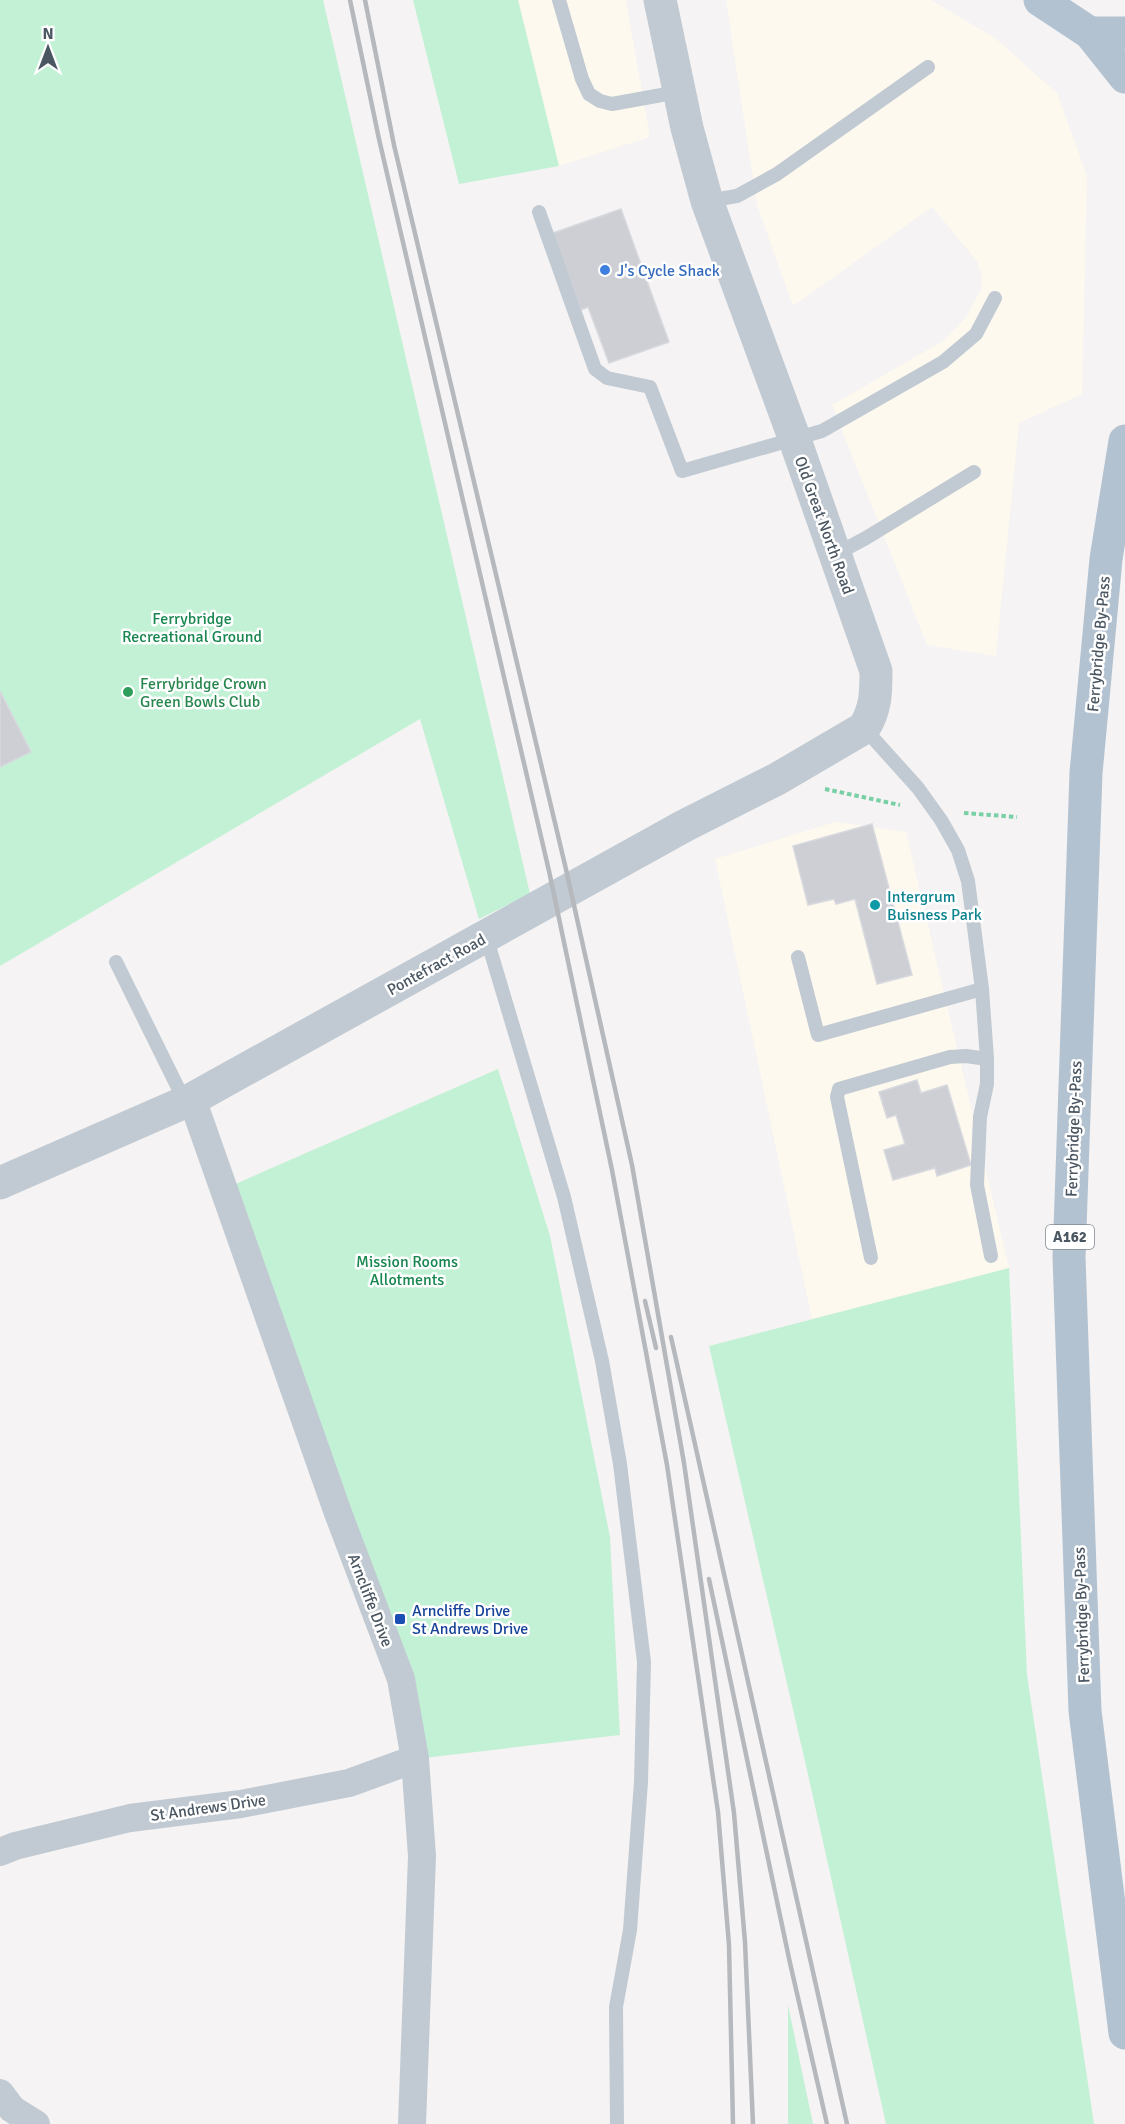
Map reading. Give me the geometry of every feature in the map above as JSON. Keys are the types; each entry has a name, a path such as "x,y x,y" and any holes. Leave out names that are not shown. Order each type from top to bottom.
{"main road":[{"path":"1040,0 1090,33 1125,77"},
{"path":"1090,33 1125,33"},
{"name":"Ferrybridge By-Pass","path":"1125,441 1106,559 1086,773 1069,1257 1085,1711 1125,2033"}],"street":[{"name":"Old Great North Road","path":"660,0 678,92 707,201 876,670 876,697 871,717 864,728"},
{"name":"Pontefract Road","path":"0,1183 188,1101 684,826 777,779 864,728"},
{"name":"Arncliffe Drive","path":"188,1101 401,1679 415,1759 422,1856 412,2124"},
{"name":"St Andrews Drive","path":"0,1851 130,1818 241,1804 349,1783 415,1759"},
{"path":"0,2093 12,2109 36,2124"}],"lane":[{"path":"559,0 582,79 589,94 600,101 612,104 678,92"},
{"path":"707,201 737,196 777,174 928,67"},
{"path":"539,212 595,369 607,378 650,387 682,471 822,431 943,362 976,334 995,298"},
{"path":"836,554 974,472"},
{"path":"864,728 918,788 941,820 958,850 968,881 982,989 987,1059 987,1084 980,1117 977,1185 991,1256"},
{"path":"486,936 564,1197 602,1361 620,1464 644,1662 641,1782 630,1930 616,2007 617,2124"},
{"path":"798,957 818,1035 982,989"},
{"path":"116,962 188,1101"},
{"path":"871,1258 837,1097 839,1089 950,1057 966,1056 987,1059"}],"shaded area":[{"path":"518,0 626,0 650,137 559,166"},
{"path":"726,0 931,0 995,38 1057,93 1087,176 1082,394 1019,423 996,656 927,645 832,405 943,341 966,317 981,290 982,276 977,261 932,207 793,306 757,205"},
{"path":"835,822 906,832 1009,1268 812,1319 715,859"}],"green space":[{"name":"Ferrybridge Recreational Ground","path":"0,0 323,0 530,894 479,919 420,719 0,966"},
{"path":"413,0 518,0 559,166 459,184"},
{"name":"Mission Rooms Allotments","path":"498,1069 550,1236 610,1537 620,1735 415,1759 224,1189"},
{"path":"1009,1268 1027,1675 1094,2124 886,2124 709,1346"},
{"path":"788,2005 813,2124 788,2124"}],"building":[{"name":"J's Cycle Shack","path":"621,209 669,342 609,363 588,307 581,310 553,233"},
{"path":"0,691 31,752 0,767"},
{"name":"Intergrum Buisness Park","path":"872,824 912,975 877,984 855,899 836,904 834,899 808,905 793,846"},
{"path":"917,1080 921,1093 947,1085 971,1165 937,1176 935,1168 893,1180 884,1150 905,1144 896,1115 887,1118 879,1092"}],"railway":[{"path":"350,0 379,139 549,871 612,1170 667,1465 718,1812 729,1945 733,2124"},
{"path":"365,0 394,145 565,865 632,1165 684,1463 734,1813 745,1942 753,2124"},
{"path":"645,1301 656,1348"},
{"path":"671,1337 847,2124"},
{"path":"709,1579 790,1963 827,2124"}],"place":[{"name":"J's Cycle Shack","path":"605,270"},
{"name":"Ferrybridge Crown Green Bowls Club","path":"128,692"},
{"name":"Intergrum Buisness Park","path":"875,905"},
{"name":"Arncliffe Drive St Andrews Drive","path":"400,1619"}]}
